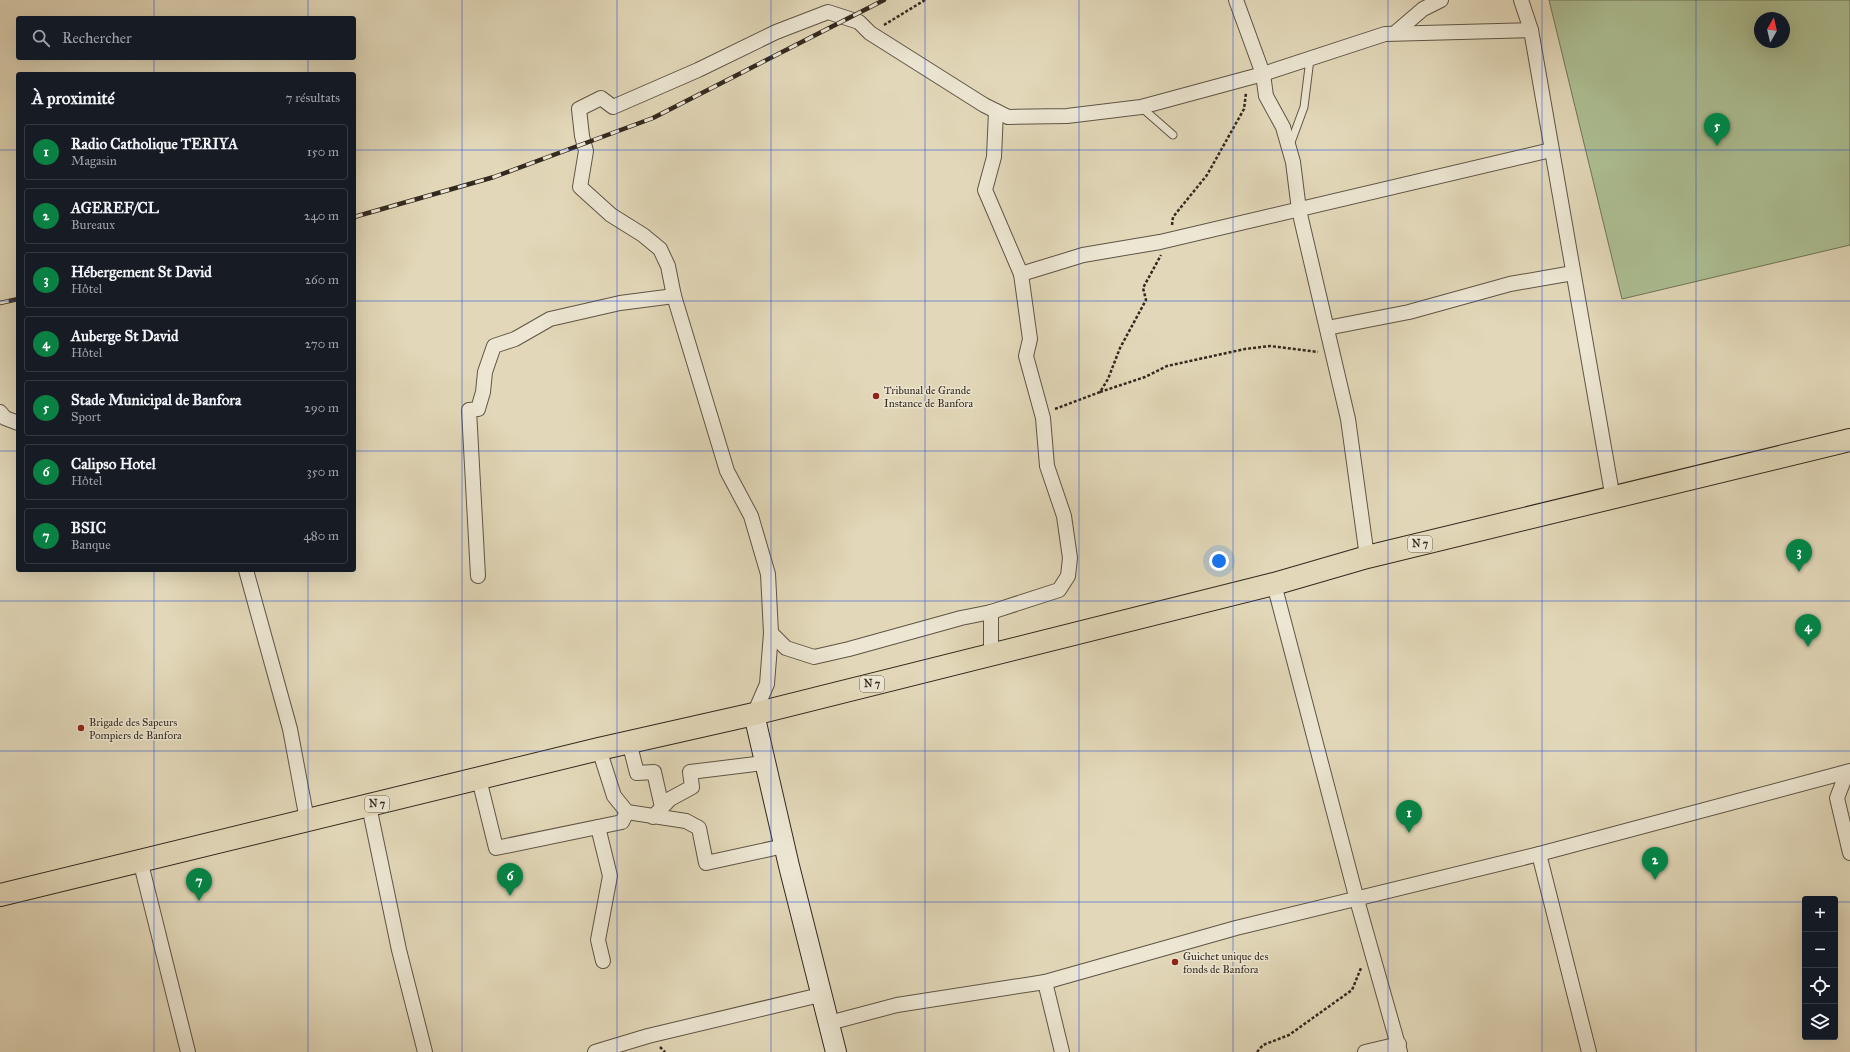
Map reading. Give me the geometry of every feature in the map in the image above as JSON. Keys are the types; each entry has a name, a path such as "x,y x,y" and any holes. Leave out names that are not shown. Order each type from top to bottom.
{"highway":[{"name":"N 7","path":"0,895 599,749 754,714 1274,584 1367,557 1613,499 1850,440"}],"main road":[{"path":"754,714 764,763 820,995 836,1052"}],"street":[{"path":"1236,0 1263,74 1266,96 1283,126 1294,162 1299,210 1348,419 1367,557"},
{"path":"1395,33 1423,9 1441,0"},
{"path":"1521,0 1531,30 1613,499"},
{"path":"754,714 767,684 771,633 768,574 766,567 751,516 727,471 674,296 668,266 660,249 643,235 611,215 580,187 586,151 582,136 579,109 601,98 613,107 698,70 776,32 828,12 859,22 870,33 1008,117 1067,116 1141,107 1263,74 1385,34 1531,30"},
{"path":"771,633 786,648 814,657 849,649 961,618 991,612 1059,590 1068,576 1070,558 1064,516 1047,466 1044,422 1026,356 1030,339 1021,274 985,190 994,157 996,111"},
{"path":"1021,274 1083,255 1171,239 1551,150"},
{"path":"1327,328 1409,312 1510,284 1573,273"},
{"path":"478,576 469,410 478,409 483,392 485,372 494,346 515,339 550,319 620,303 674,296"},
{"path":"0,412 5,418 16,422"},
{"path":"247,572 290,730 308,820"},
{"path":"1274,584 1357,900 1400,1048 1365,1052"},
{"path":"991,612 991,655"},
{"path":"629,742 637,773 654,772 658,812"},
{"path":"599,749 614,796 627,812"},
{"path":"658,812 670,799 692,788 690,772 764,763"},
{"path":"1849,772 1837,798 1850,853"},
{"path":"829,1023 897,1005 1045,982 1236,928 1357,900 1539,854 1849,772"},
{"path":"478,779 496,848 622,822 627,812"},
{"path":"369,806 399,950 425,1052"},
{"path":"627,812 658,812 686,821 699,828 706,863 784,846"},
{"path":"598,827 610,876 598,940 603,961"},
{"path":"1539,854 1589,1052"},
{"path":"140,860 188,1052"},
{"path":"1045,982 1062,1052"},
{"path":"594,1052 648,1036 820,995"}],"lane":[{"path":"1289,147 1304,107 1310,58"},
{"path":"1141,107 1173,135"}],"path":[{"path":"870,33 925,0"},
{"path":"1100,392 1108,379 1120,348 1146,300 1143,288 1171,239 1173,218 1206,174 1244,109 1246,93 1250,86 1263,74"},
{"path":"1044,422 1055,409 1145,377 1167,366 1245,349 1270,346 1333,354"},
{"path":"1257,1052 1263,1045 1289,1035 1352,990 1359,971 1373,954"}],"green space":[{"path":"1549,0 1850,0 1850,245 1622,299"}],"railway":[{"path":"356,216 494,177 653,118 884,0"},
{"path":"0,303 16,299"}],"place":[{"name":"Stade Municipal de Banfora","path":"1717,146"},
{"name":"Tribunal de Grande Instance de Banfora","path":"876,396"},
{"name":"Hébergement St David","path":"1799,572"},
{"name":"Auberge St David","path":"1808,647"},
{"name":"Brigade des Sapeurs Pompiers de Banfora","path":"81,728"},
{"name":"Radio Catholique TERIYA","path":"1409,833"},
{"name":"AGEREF/CL","path":"1655,880"},
{"name":"Calipso Hotel","path":"510,896"},
{"name":"BSIC","path":"199,901"},
{"name":"Guichet unique des fonds de Banfora","path":"1175,962"}]}
